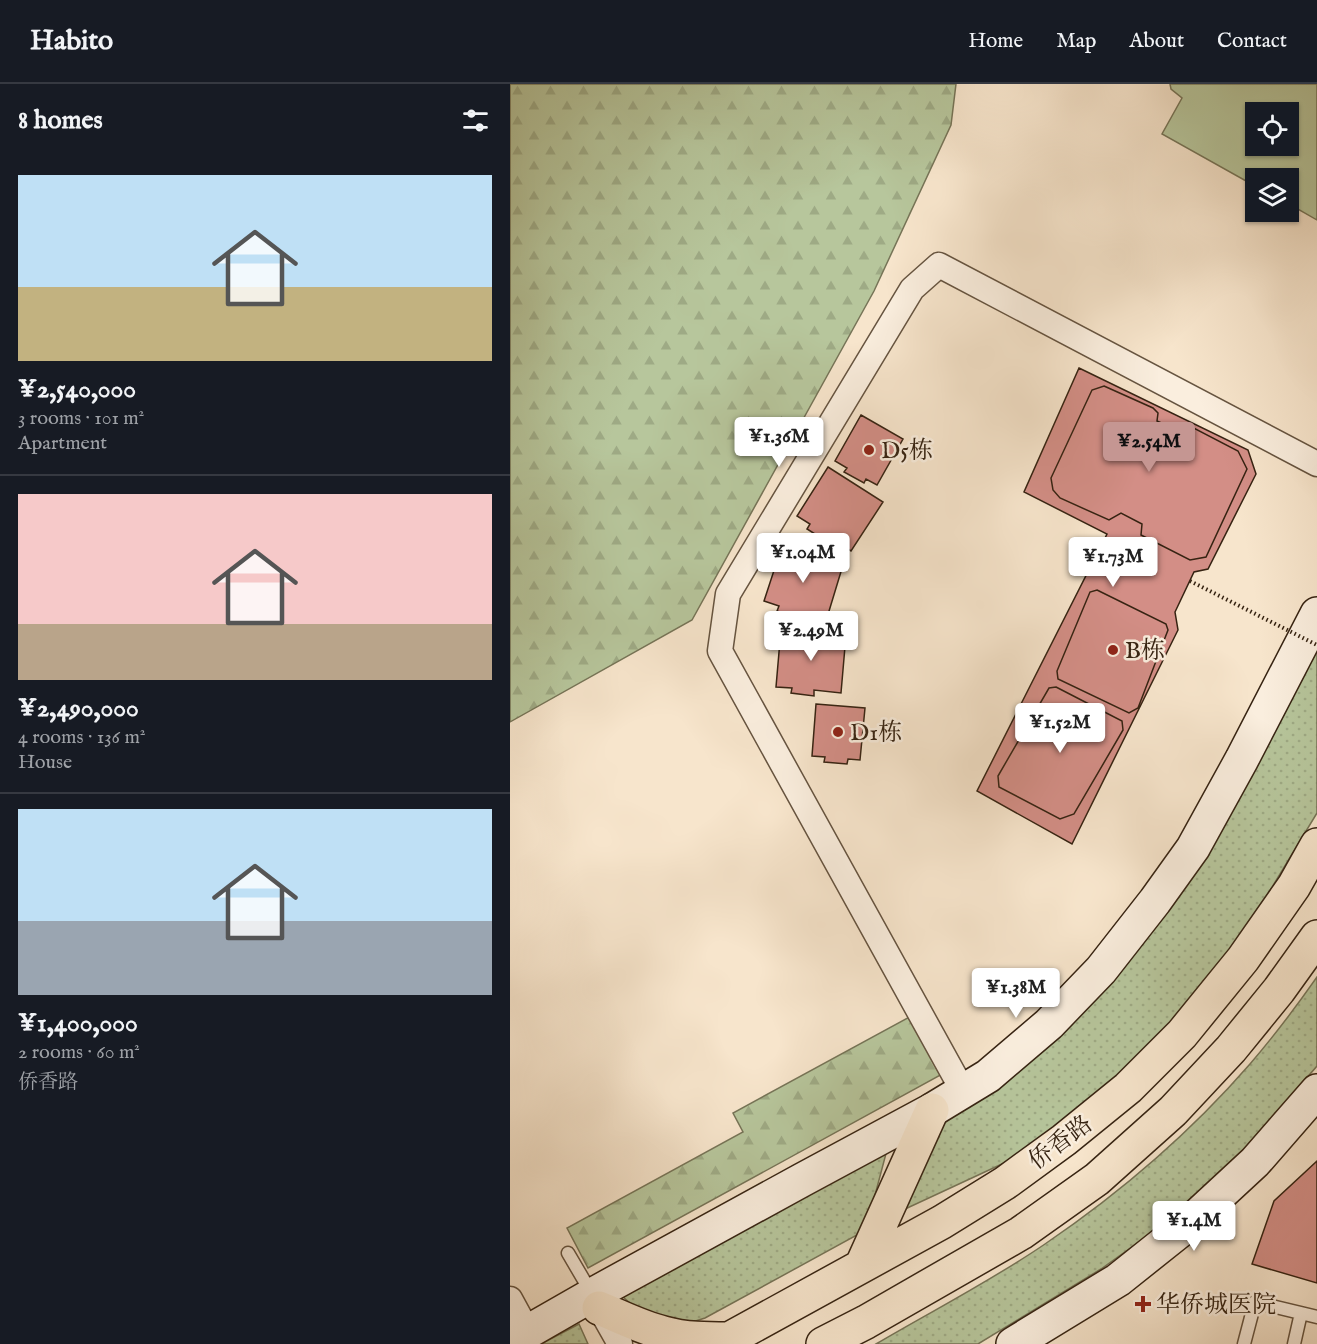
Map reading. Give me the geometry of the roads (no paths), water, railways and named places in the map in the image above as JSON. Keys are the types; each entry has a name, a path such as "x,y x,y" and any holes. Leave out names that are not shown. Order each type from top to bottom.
{"main road":[{"path":"519,1337 596,1301 802,1180 932,1110 988,1076 1049,1024 1101,969 1155,901 1193,848 1317,614"},
{"name":"侨香路","path":"731,1341 862,1265 942,1222 1005,1183 1065,1140 1128,1088 1182,1034 1243,959 1294,886 1317,845"},
{"name":"侨香路","path":"823,1344 866,1322 1021,1233 1096,1179 1173,1111 1231,1049 1279,990 1317,937"},
{"path":"1013,1344 1118,1280 1187,1225 1255,1162 1317,1091"},
{"path":"862,1265 932,1110"},
{"path":"596,1301 642,1326 666,1334 731,1341"}],"street":[{"path":"963,1091 720,651 728,594 912,289 939,265 1317,464"},
{"path":"510,1299 519,1337"},
{"path":"596,1301 620,1344"}],"lane":[{"path":"568,1253 596,1301"},
{"path":"1244,1344 1255,1302 1317,1317"},
{"path":"1294,1344 1301,1313"}],"place":[{"name":"D5栋","path":"869,450"},
{"name":"B栋","path":"1113,650"},
{"name":"D1栋","path":"838,732"},
{"name":"华侨城医院","path":"1143,1304"}]}
